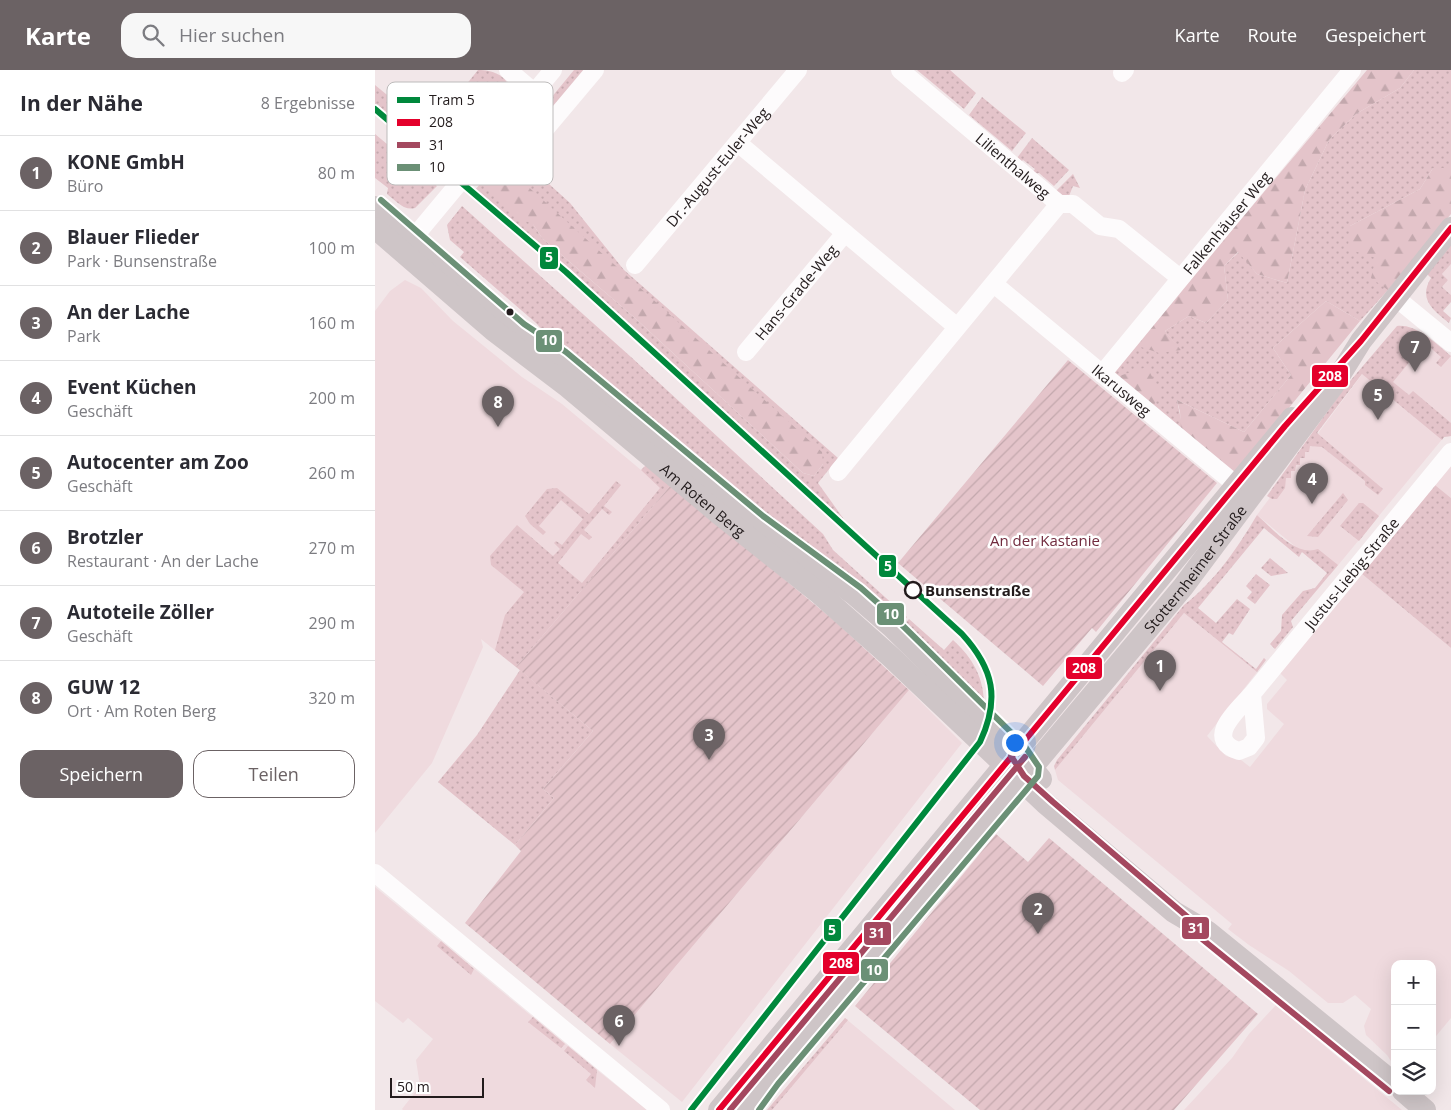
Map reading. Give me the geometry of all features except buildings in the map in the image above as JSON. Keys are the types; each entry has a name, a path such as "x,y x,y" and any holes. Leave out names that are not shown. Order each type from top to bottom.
{"main road":[{"name":"Am Roten Berg","path":"375,206 407,245"},
{"name":"Am Roten Berg","path":"375,228 407,245 519,331 567,365 759,523 855,595 1019,767"},
{"name":"Stotternheimer Straße","path":"748,1110 1019,767 1243,491 1325,379 1361,341 1451,228"},
{"name":"Stotternheimer Straße","path":"719,1110 1019,767"},
{"path":"1019,767 1175,912 1208,932 1391,1081"},
{"path":"1408,1095 1425,1110"}],"street":[{"path":"508,70 522,82"},
{"path":"543,82 553,70"},
{"path":"553,120 595,70"},
{"name":"Dr.-August-Euler-Weg","path":"635,266 798,70"},
{"name":"Lilienthalweg","path":"900,70 1059,204 1073,204 1100,226 1119,228 1180,278"},
{"name":"Falkenhäuser Weg","path":"1102,374 1352,70"},
{"name":"Hans-Grade-Weg","path":"738,143 957,328"},
{"path":"407,245 457,185"},
{"path":"838,472 1059,204"},
{"name":"Hans-Grade-Weg","path":"746,352 845,233"},
{"name":"Ikarusweg","path":"994,284 1243,491"},
{"path":"1395,297 1451,343"},
{"name":"Justus-Liebig-Straße","path":"1252,694 1451,452"},
{"path":"375,873 661,1110"}],"shaded area":[{"path":"1451,264 1451,295 1442,287 1448,280 1442,274"},
{"path":"405,280 421,288 453,321 522,377 562,404 641,470 671,485 516,667 481,639 483,647 432,763 375,833 375,311 390,291"},
{"path":"1406,326 1427,337 1451,356 1451,436 1444,437 1330,575 1257,515 1396,329"},
{"path":"1451,466 1451,498 1435,485"},
{"path":"1362,574 1451,648 1451,1018 1436,1036 1436,960 1391,960 1391,1061 1366,1035 1364,1026 1371,1009 1355,995 1343,1003 1328,1003 1289,971 1249,945 1228,929 1232,924 1058,780 1055,770 1184,613 1257,672 1207,736 1226,756 1241,760 1250,767 1284,724 1267,709 1267,704 1287,680 1280,673"},
{"path":"909,690 962,743 682,1102 610,1044"},
{"path":"375,887 647,1110 403,1110 420,1086 416,1060 433,1039 408,1018 403,1023 375,1001"},
{"path":"1276,1005 1402,1110 1184,1110 1232,1058 1249,1034"},
{"path":"845,1018 955,1110 767,1110"}],"green space":[{"path":"478,70 490,71 500,75 506,82 468,82"},
{"path":"574,70 586,70 553,115 553,95"},
{"path":"917,70 950,70 976,93 964,109"},
{"path":"1367,70 1414,70 1400,88 1356,114 1329,140 1305,190 1287,283 1257,274 1238,252 1224,266 1228,300 1206,323 1189,316 1165,331 1181,350 1159,353 1135,345"},
{"path":"1414,70 1451,70 1451,168 1433,168 1420,189 1350,226 1376,258 1388,290 1360,321 1326,301 1273,348 1291,375 1244,432 1177,400 1182,425 1181,431 1116,377 1114,369 1135,345 1180,350 1165,331 1189,316 1206,323 1228,300 1224,266 1239,252 1257,274 1287,283 1305,190 1329,140 1356,114 1400,88"},
{"path":"375,85 387,95 387,115 375,105"},
{"path":"982,97 1026,133 1012,151 969,115"},
{"path":"375,134 387,144 387,185 437,186 415,208 411,209 404,207 387,194 388,188 375,178"},
{"path":"1032,138 1069,170 1054,186 1039,173 1032,173 1035,169 1017,158"},
{"path":"1433,168 1451,168 1451,214 1388,290 1371,278 1376,258 1348,249 1350,226 1420,189"},
{"path":"1073,174 1080,188 1073,186 1069,196 1061,197 1055,192"},
{"path":"479,185 550,185 570,203 624,270 838,458 818,483 853,532 556,259 475,190","holes":["533,224 823,464 814,476 803,473 635,318 542,238"]},
{"path":"489,185 526,185 822,452 823,464 814,476 803,473 635,318 542,238 533,224 520,219 493,194"},
{"path":"462,206 631,357 823,534 833,550 907,617 902,623 803,548 559,348 536,323 460,257 464,252 450,240 447,225"},
{"path":"1451,244 1451,264 1442,274 1448,280 1442,287 1451,295 1451,302 1443,311 1451,318 1449,323 1429,304 1426,292 1431,278 1427,274"},
{"path":"1326,301 1360,321 1234,475 1181,431 1177,400 1244,432 1291,375 1273,348"},
{"path":"1397,326 1404,326 1419,331 1451,356 1441,367 1436,363 1441,357 1425,343 1393,382 1409,395 1413,391 1451,423 1451,436 1444,437 1442,440 1362,374 1317,433 1383,489 1378,495 1365,485 1365,481 1322,447 1310,446 1309,452 1305,452 1305,458 1300,458 1300,465 1296,465 1295,471 1291,471 1291,478 1286,478 1285,488 1277,499 1267,496 1345,387"},
{"name":"An der Kastanie","path":"1068,360 1217,483 1096,632 1092,628 1043,686 898,563"},
{"path":"1147,367 1160,392 1153,408 1116,377"},
{"path":"647,464 671,485 516,667 495,650 505,615 524,592 491,565 490,556 517,525 553,556 560,549 554,543 556,541 562,545 583,519 561,500 539,526 546,532 543,535 530,524 525,516 547,489 557,488 589,514 616,481 621,485 604,506 612,512 609,515 602,509 584,530 592,537 589,540 581,534 558,563 582,583 660,488 641,470"},
{"path":"671,485 837,623 909,690 610,1044 465,923 521,851 515,845 554,798 543,789 593,731 516,667"},
{"path":"1435,485 1451,498 1451,648 1362,574"},
{"path":"1343,493 1348,500 1318,537 1307,536"},
{"path":"1359,503 1363,503 1379,516 1359,541 1340,526"},
{"path":"1257,515 1293,545 1301,549 1318,549 1338,565 1291,621 1293,627 1275,649 1270,644 1281,631 1282,615 1303,591 1315,588 1327,573 1302,552 1299,557 1264,528 1198,608 1216,623 1237,599 1250,609 1233,635 1229,633 1222,642 1256,669 1264,658 1266,660 1257,672 1184,613 1055,770 1054,766 1057,760 1184,605 1206,586 1225,564"},
{"path":"1270,558 1288,573 1271,576 1261,568"},
{"path":"1256,574 1270,585 1255,604 1247,598 1252,592 1246,586"},
{"path":"909,619 944,650 953,640 967,655 980,679 983,689 984,709 904,625"},
{"path":"520,670 593,731 543,789 554,798 515,845 438,782 477,735"},
{"path":"996,834 1028,862 1049,838 1258,1014 1174,1110 980,1110 855,1006"},
{"path":"441,941 474,969 471,975 437,946"},
{"path":"533,1017 565,1044 561,1048 528,1022"},
{"path":"845,1018 848,1020 772,1110 767,1110"},
{"path":"568,1046 597,1070 595,1088 586,1080 591,1074 564,1051"}],"tram line":[{"name":"5","path":"375,109 387,119"},
{"name":"5","path":"464,185 566,272 962,634 981,660 991,685 990,712 980,742 691,1110"}],"transit line":[{"name":"10","path":"381,200 524,324 566,352 763,516 861,588 898,621 1024,745 1039,767 1038,776 778,1084 759,1110"},
{"name":"208","path":"719,1110 1285,426 1361,341 1451,228"},
{"name":"31","path":"1011,756 1024,776 1191,920 1202,939 1389,1091"},
{"name":"31","path":"730,1110 1025,757"}],"place":[{"name":"Autoteile Zöller","path":"1415,372"},
{"name":"Autocenter am Zoo","path":"1378,420"},
{"name":"GUW 12","path":"498,427"},
{"name":"Event Küchen","path":"1312,504"},
{"name":"Bunsenstraße","path":"913,590"},
{"name":"KONE GmbH","path":"1160,691"},
{"name":"An der Lache","path":"709,760"},
{"name":"Blauer Flieder","path":"1038,934"},
{"name":"Brotzler","path":"619,1046"}]}
